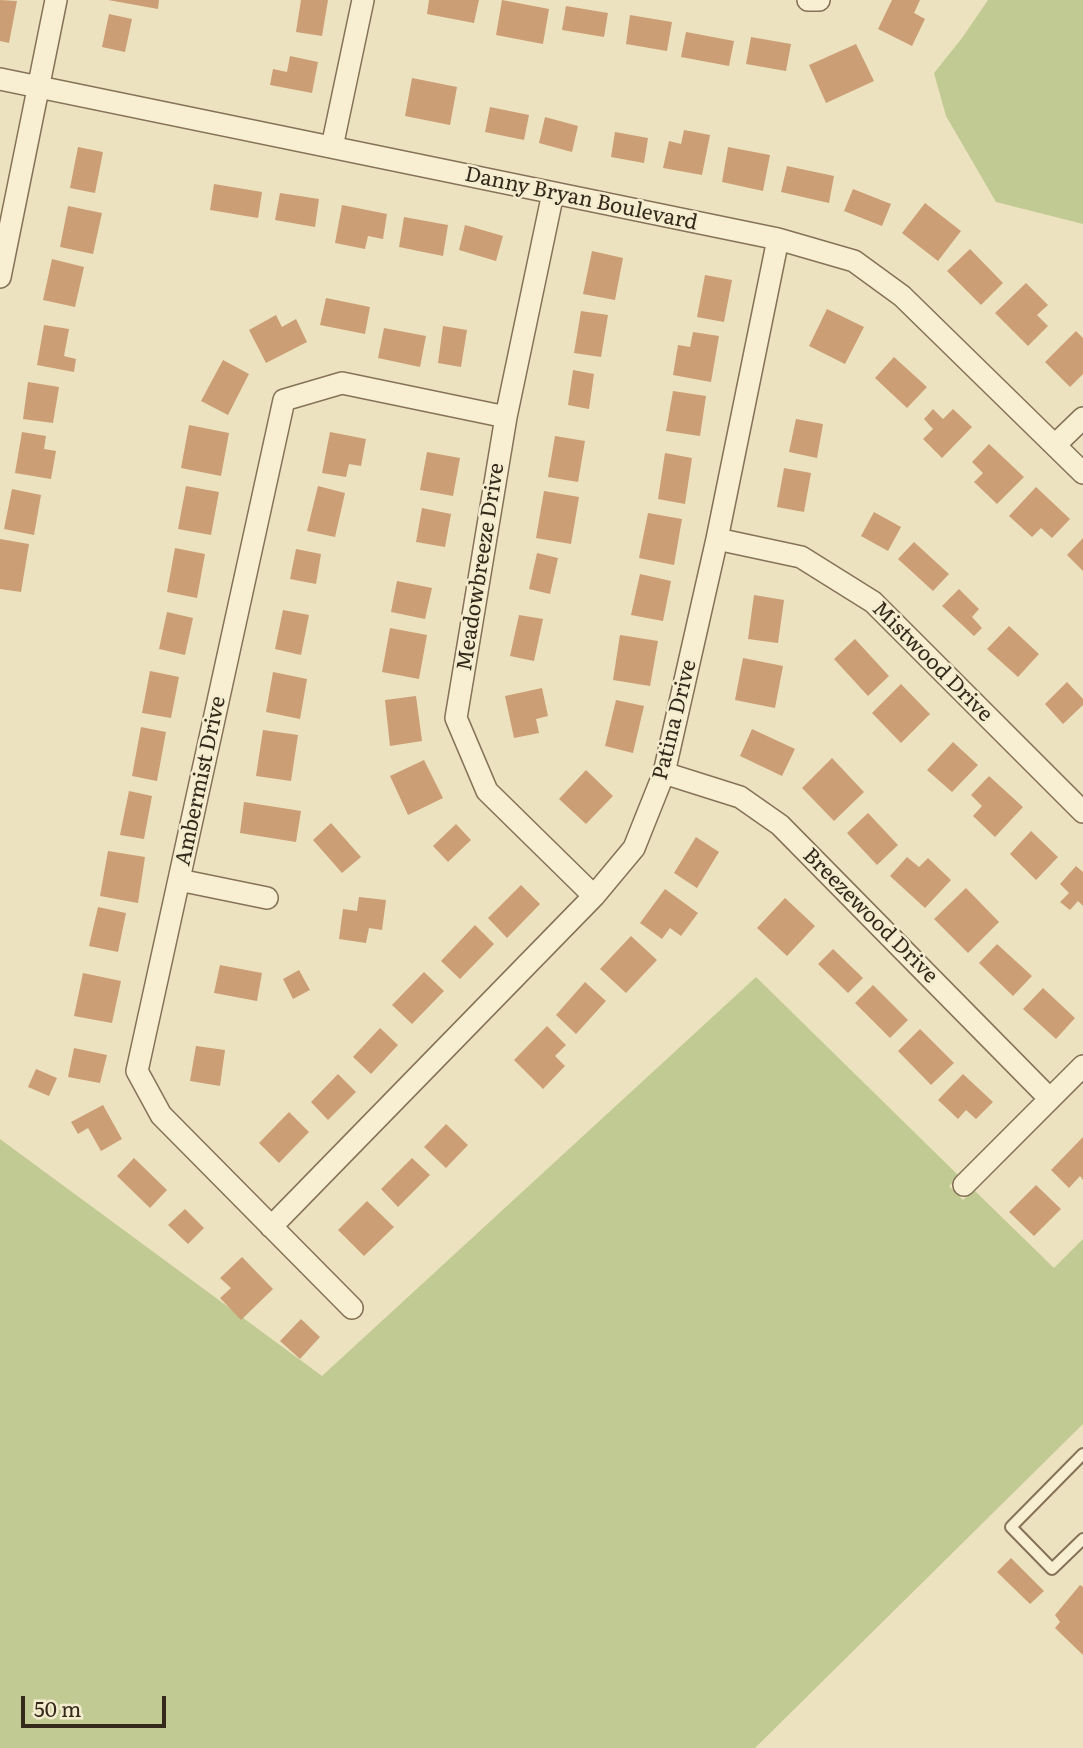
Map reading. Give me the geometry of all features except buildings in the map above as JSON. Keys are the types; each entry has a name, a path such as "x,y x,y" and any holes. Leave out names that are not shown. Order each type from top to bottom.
{"street":[{"path":"0,277 56,0"},
{"path":"332,147 363,0"},
{"path":"808,0 818,0"},
{"name":"Danny Bryan Boulevard","path":"0,79 778,239 854,261 902,296 1083,473"},
{"name":"Meadowbreeze Drive","path":"553,193 506,418 456,718 487,791 594,896"},
{"name":"Patina Drive","path":"271,1227 594,896 634,848 664,773 717,539 778,239"},
{"name":"Ambermist Drive","path":"352,1308 161,1115 138,1071 284,400 342,383 506,418"},
{"path":"1055,445 1083,418"},
{"name":"Mistwood Drive","path":"717,539 801,557 873,601 1083,812"},
{"name":"Breezewood Drive","path":"664,773 740,797 780,825 1050,1099"},
{"path":"179,880 267,898"},
{"path":"964,1185 1083,1066"}],"lane":[{"path":"1083,1454 1011,1527 1052,1569 1083,1539"}],"green space":[{"path":"988,0 1083,0 1083,224 996,202 946,116 934,73"},
{"path":"756,977 959,1176 949,1186 963,1200 974,1190 1054,1268 1083,1239 1083,1424 755,1748 0,1748 0,1139 322,1376"}]}
